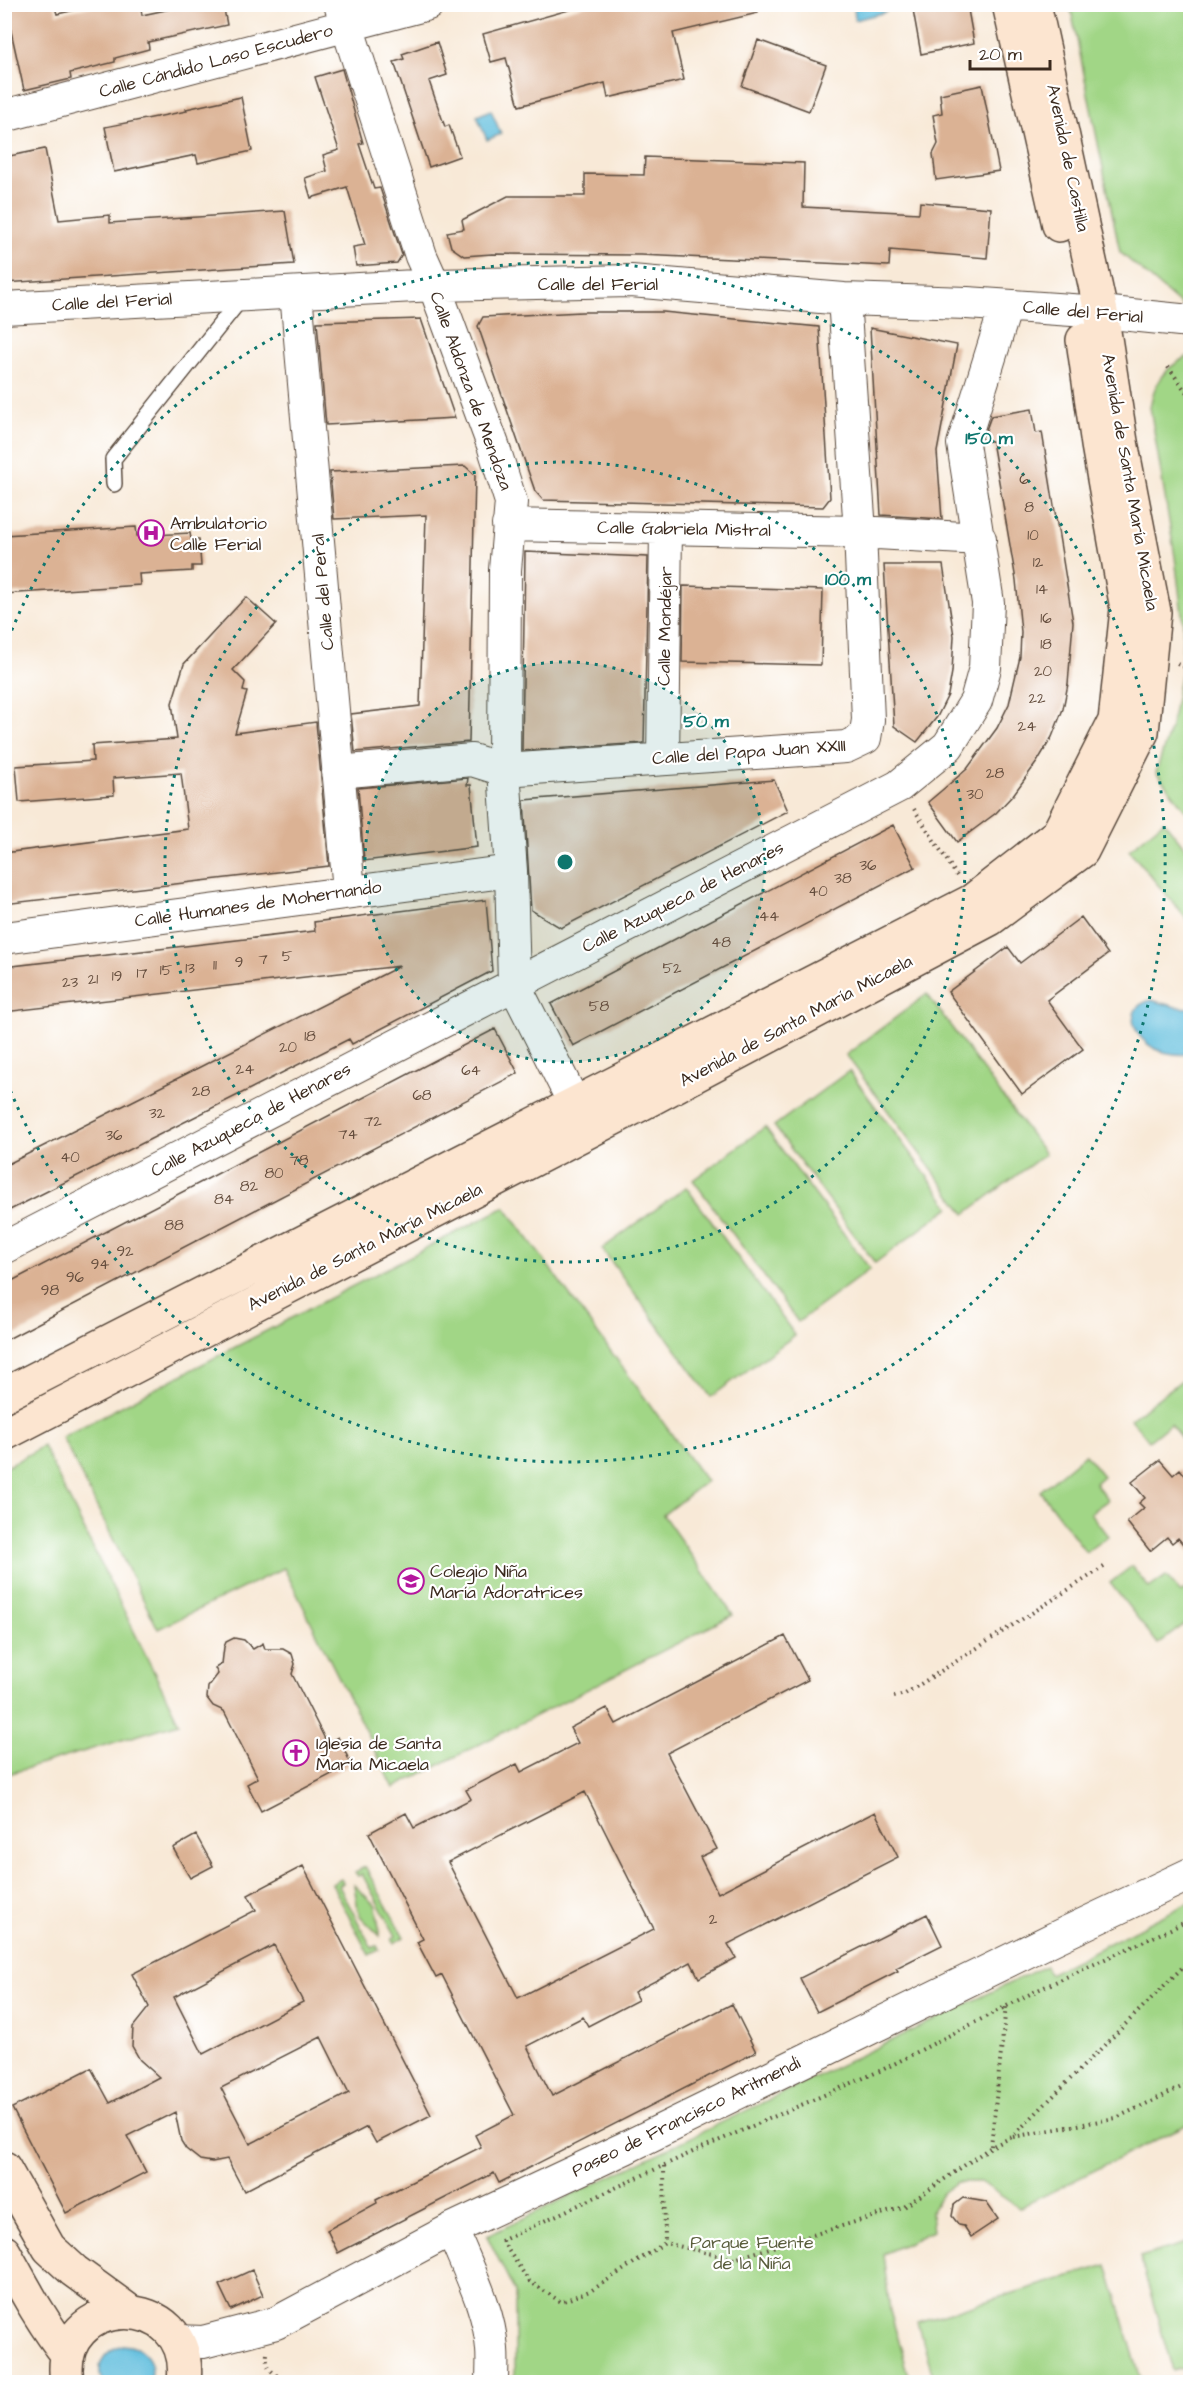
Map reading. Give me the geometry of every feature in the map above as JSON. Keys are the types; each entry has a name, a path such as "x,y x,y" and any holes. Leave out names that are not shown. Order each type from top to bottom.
{"street":[{"name":"Calle Cándido Laso Escudero","path":"4,117 344,15 428,4"},
{"name":"Avenida de Castilla","path":"1009,4 1090,311"},
{"name":"Avenida de Castilla","path":"1034,4 1090,311"},
{"name":"Calle Aldonza de Mendoza","path":"344,15 421,256 434,285 493,445 511,502 505,570 504,770 511,871 513,984"},
{"name":"Calle del Ferial","path":"4,308 434,285 631,281 844,299 1090,311 1191,321"},
{"name":"Calle del Peral","path":"296,293 349,891"},
{"name":"Calle del Papa Juan XXIII","path":"338,772 472,760 504,770 846,747 865,738 868,720 860,532 844,299"},
{"name":"Calle Azuqueca de Henares","path":"4,1248 899,786 948,746 976,701 985,668 988,603 980,539 963,444 1006,306"},
{"name":"Avenida de Santa María Micaela","path":"4,1434 972,901 1058,834 1115,721 1127,609 1098,445 1090,311"},
{"name":"Avenida de Santa María Micaela","path":"4,1395 990,918 1082,851 1142,732 1154,612 1121,442 1090,311"},
{"name":"Calle Gabriela Mistral","path":"508,525 860,532 980,539"},
{"name":"Calle Mondéjar","path":"663,759 666,529"},
{"name":"Calle Humanes de Mohernando","path":"4,938 511,871"},
{"path":"513,984 581,1117"},
{"name":"Paseo de Francisco Aritmendi","path":"188,2368 202,2342 276,2323 456,2240 626,2148 1046,1942 1191,1874"},
{"path":"4,2168 49,2248 74,2271 129,2311"},
{"path":"456,2240 479,2295 489,2330 492,2349 492,2382"},
{"path":"4,2252 68,2369"},
{"path":"68,2369 74,2340 84,2328 98,2318 113,2312 129,2311 144,2314 157,2321 188,2368"}],"lane":[{"path":"114,484 114,459 243,296"}],"path":[{"path":"1168,367 1191,397"},
{"path":"899,786 972,901"},
{"path":"894,1697 905,1694 1107,1564"},
{"path":"456,2240 502,2241 664,2166 882,2070 1006,2006 1191,1920"},
{"path":"1012,2137 1191,1960"},
{"path":"991,2147 1006,2006"},
{"path":"502,2241 529,2281 561,2302 592,2290 665,2243 734,2259 904,2208 991,2147 1012,2137 1116,2118 1191,2083"},
{"path":"664,2166 665,2243"}],"green space":[{"path":"1070,5 1190,5 1190,310 1187,310 1120,252"},
{"path":"1190,357 1190,816 1156,772 1171,726 1182,666 1183,623 1175,557 1150,407 1154,390 1161,377 1171,366"},
{"path":"1164,821 1190,854 1190,923 1129,850"},
{"path":"927,994 1045,1154 965,1214 846,1055"},
{"path":"849,1071 950,1207 875,1263 774,1126"},
{"path":"765,1127 870,1269 798,1322 693,1180"},
{"path":"686,1187 795,1335 711,1397 602,1249"},
{"path":"505,1207 706,1481 663,1515 733,1615 394,1788 284,1568 158,1629 62,1437"},
{"path":"1190,1374 1190,1434 1183,1440 1170,1424 1149,1441 1131,1419"},
{"path":"43,1446 179,1723 5,1775 5,1468"},
{"path":"1085,1454 1103,1476 1095,1483 1108,1500 1090,1513 1108,1536 1086,1552 1040,1491"},
{"path":"1132,1566 1149,1588 1166,1576 1181,1593 1190,1585 1190,1620 1158,1644 1110,1583"},
{"path":"365,1867 404,1937 394,1943 392,1939 396,1936 362,1874 358,1876 355,1872"},
{"path":"341,1879 343,1883 339,1886 372,1948 377,1946 379,1950 369,1955 332,1884"},
{"path":"354,1885 376,1906 380,1936 359,1915"},
{"name":"Parque Fuente de la Niña","path":"1190,1902 1190,2123 1019,2208 981,2182 957,2182 943,2192 931,2212 933,2231 883,2254 890,2311 911,2382 515,2382 515,2292 487,2236 1045,1966 1049,1974"},
{"path":"1190,2242 1190,2366 1173,2371 1140,2257"},
{"path":"1107,2265 1141,2380 1132,2382 935,2382 917,2322"}],"water":[{"path":"859,4 885,5 886,12 855,20 854,6"},
{"path":"491,110 501,134 487,140 477,116"},
{"path":"1151,1000 1176,1007 1190,1008 1190,1054 1174,1054 1158,1050 1143,1040 1134,1025 1133,1017 1141,1004"},
{"path":"123,2345 137,2348 147,2356 152,2368 150,2382 102,2382 100,2369 103,2359 111,2350"}],"building":[{"path":"5,4 54,4 57,14 102,4 140,4 142,15 194,4 223,4 227,25 148,42 149,49 115,58 115,62 70,73 71,79 24,90"},
{"path":"590,4 757,4 758,13 673,33 684,80 608,98 605,83 519,106 506,58 491,62 483,34"},
{"path":"912,4 967,4 974,43 921,54"},
{"path":"758,40 826,65 809,111 742,86"},
{"path":"437,42 447,75 429,81 445,127 449,125 460,156 429,167 394,62 404,59 402,54"},
{"path":"342,69 363,143 359,144 374,189 380,188 402,255 397,263 356,266 353,247 365,245 347,187 311,198 305,178 327,171 323,155 339,150 315,77"},
{"path":"982,85 999,171 936,180 933,154 938,144 933,115 942,113 940,94"},
{"path":"241,97 252,151 198,163 196,155 114,172 105,127 187,111 186,109"},
{"path":"45,149 59,220 110,215 110,223 285,211 294,264 4,283 4,157"},
{"path":"645,157 804,163 803,207 919,213 920,202 991,208 987,258 890,250 889,266 640,255 492,254 464,256 451,247 447,232 464,229 462,220 508,196 585,196 585,174 644,175"},
{"path":"582,312 663,312 819,327 830,498 823,507 543,500 535,491 478,326 483,317"},
{"path":"421,319 455,418 326,425 317,322"},
{"path":"870,328 957,345 937,452 942,519 881,515"},
{"path":"1032,409 1036,433 1042,432 1073,622 1068,684 1063,709 1052,737 1037,762 1013,795 996,813 957,842 928,802 967,769 997,728 1009,704 1020,657 1021,632 1016,580 992,441 988,441 986,430 991,416"},
{"path":"465,466 475,475 469,742 355,752 351,714 420,706 426,515 334,519 330,472"},
{"path":"136,527 137,536 190,533 191,539 199,539 201,566 192,566 192,571 139,574 140,585 4,594 4,535"},
{"path":"525,552 648,557 644,743 522,751"},
{"path":"884,565 943,565 954,636 952,672 948,695 937,717 917,742 894,726"},
{"path":"683,586 823,590 821,665 682,662"},
{"path":"246,597 276,624 233,670 245,682 243,691 247,692 235,733 316,722 329,866 4,904 4,853 188,829 181,773 113,778 114,795 19,802 16,766 93,761 92,745 177,739 172,703 184,664"},
{"path":"468,778 467,785 471,785 477,847 364,861 358,788"},
{"path":"774,780 788,811 561,928 531,910 524,800"},
{"path":"893,825 915,867 573,1046 551,1004"},
{"path":"486,900 492,971 352,1044 349,1039 4,1213 4,1166 400,966 4,1012 4,967 315,931 314,922"},
{"path":"1081,917 1108,954 1047,1000 1083,1049 1022,1094 948,992 1008,947 1020,963"},
{"path":"495,1029 518,1073 4,1341 4,1285"},
{"path":"1160,1460 1173,1475 1180,1469 1191,1483 1191,1554 1178,1538 1172,1543 1167,1537 1150,1551 1127,1522 1144,1508 1139,1503 1145,1498 1132,1482"},
{"path":"785,1636 808,1680 667,1753 717,1849 700,1857 718,1893 875,1812 898,1857 728,1944 736,1958 699,1978 691,1962 634,1992 638,2000 588,2026 583,2017 527,2046 552,2096 732,2004 756,2052 499,2183 494,2173 338,2253 327,2230 377,2203 376,2200 481,2147 475,2135 514,2115 442,1975 436,1978 417,1942 423,1939 369,1833 406,1813 414,1828 471,1799 466,1790 517,1764 521,1772 578,1743 570,1728 607,1708 616,1724","holes":["585,1792 654,1929 518,1998 448,1862"]},
{"name":"Iglesia de Santa María Micaela","path":"234,1638 244,1640 253,1649 263,1643 265,1649 283,1649 292,1654 295,1664 292,1674 327,1743 338,1737 351,1764 261,1811 247,1784 258,1778 224,1711 213,1706 207,1698 208,1687 218,1674 215,1668 222,1664 226,1642"},
{"path":"196,1835 213,1866 190,1878 173,1848"},
{"path":"303,1866 431,2115 376,2143 367,2127 244,2191 227,2159 212,2162 200,2160 186,2149 181,2141 175,2112 127,2136 146,2172 66,2213 12,2108 91,2068 110,2103 159,2077 140,2060 132,2046 133,2027 149,2007 132,1974 256,1910 248,1895","holes":["274,1945 303,2002 203,2054 174,1997","321,2037 349,2093 250,2144 221,2088"]},
{"path":"927,1914 942,1945 896,1968 898,1971 817,2012 800,1978"},
{"path":"963,2198 986,2202 998,2219 971,2237 964,2226 959,2225 952,2216 954,2205"},
{"path":"252,2270 263,2295 231,2310 219,2285"}],"place":[{"name":"Ambulatorio Calle Ferial","path":"151,533"},
{"name":"Colegio Niña María Adoratrices","path":"411,1581"},
{"name":"Iglesia de Santa María Micaela","path":"296,1753"}]}
